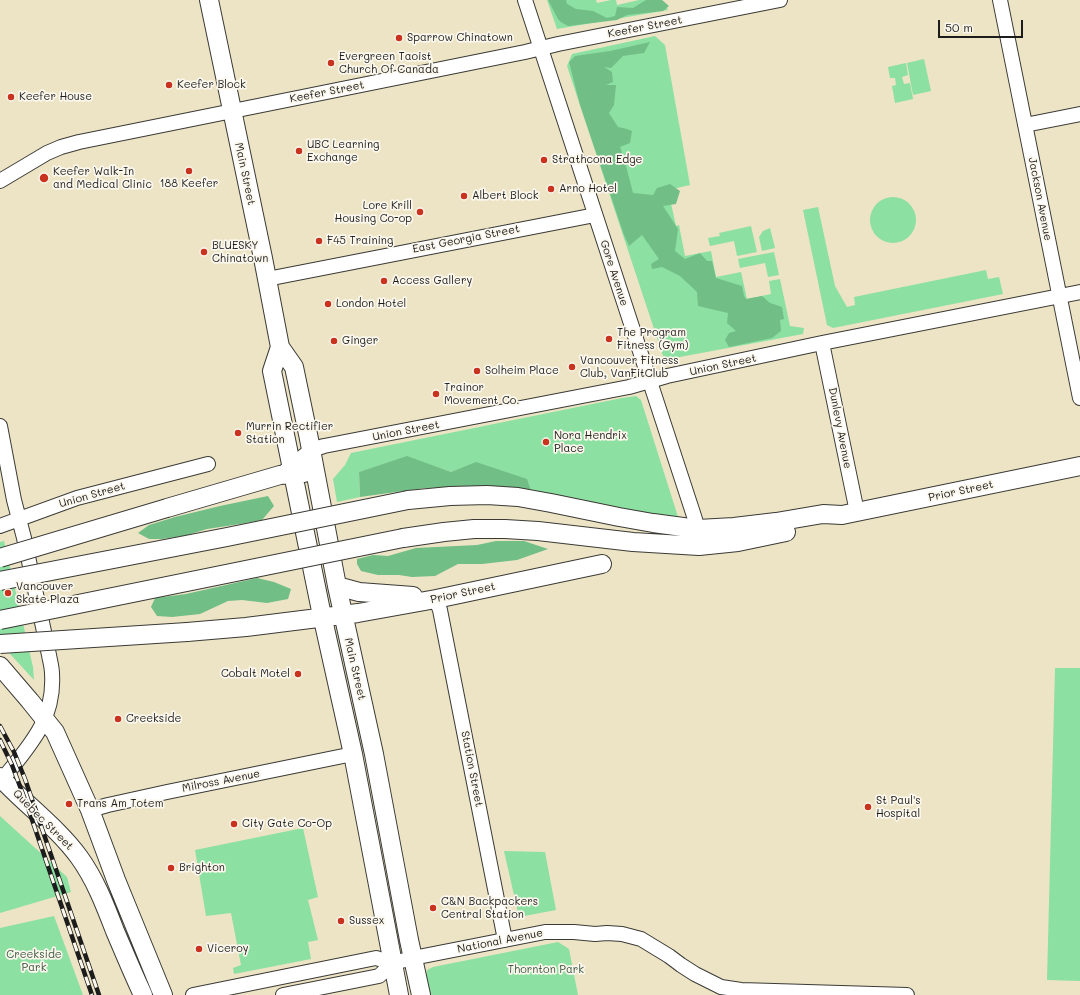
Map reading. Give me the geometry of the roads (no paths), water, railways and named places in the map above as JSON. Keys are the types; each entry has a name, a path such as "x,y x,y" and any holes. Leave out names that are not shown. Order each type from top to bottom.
{"main road":[{"name":"Main Street","path":"209,0 280,347 294,367 343,616 374,754 421,995"},
{"name":"Main Street","path":"280,347 272,372 285,473 323,618 353,754 399,995"},
{"name":"Prior Street","path":"698,538 734,527 823,514 850,514 1079,466"},
{"path":"0,558 285,473 315,472"},
{"path":"0,581 408,500 450,496 487,495 551,503 653,524 698,538"},
{"path":"0,620 404,538 444,532 474,529 505,529 538,531 633,542 698,538"},
{"name":"Prior Street","path":"0,644 187,632 343,616 436,599 602,564"},
{"path":"337,586 359,592 428,597 436,599"},
{"path":"0,666 55,732 90,810 116,880 163,995"},
{"name":"Quebec Street","path":"1,778 60,835 79,856 104,902 142,995"}],"street":[{"name":"Gore Avenue","path":"525,0 650,381 698,538"},
{"name":"Keefer Street","path":"0,181 47,153 79,142 780,0"},
{"name":"Jackson Avenue","path":"1000,0 1080,398"},
{"path":"1025,125 1080,114"},
{"name":"East Georgia Street","path":"267,279 595,215"},
{"name":"Union Street","path":"285,473 311,450 324,446 629,386 822,343 1080,292"},
{"name":"Dunlevy Avenue","path":"822,343 850,514"},
{"name":"Quebec Street","path":"0,426 14,500 20,519 48,647 52,673 50,702 45,720 37,735 1,778"},
{"name":"Union Street","path":"0,526 76,498 208,464"},
{"name":"Station Street","path":"436,599 440,610 505,940"},
{"name":"Milross Avenue","path":"90,810 108,804 353,754"},
{"name":"National Avenue","path":"192,995 376,958 393,963 545,932 574,932 622,934 642,939 695,974 722,987 741,990 907,995"},
{"name":"National Avenue","path":"283,995 380,976 393,963"}],"railway":[{"path":"0,726 14,752 25,779 99,995"},
{"path":"0,740 12,765 27,805 92,995"}],"place":[{"name":"Sparrow Chinatown","path":"399,38"},
{"name":"Evergreen Taoist Church Of Canada","path":"331,63"},
{"name":"Keefer Block","path":"169,85"},
{"name":"Keefer House","path":"11,97"},
{"name":"UBC Learning Exchange","path":"299,151"},
{"name":"Strathcona Edge","path":"544,160"},
{"name":"188 Keefer","path":"189,171"},
{"name":"Keefer Walk-In and Medical Clinic","path":"44,178"},
{"name":"Arno Hotel","path":"551,189"},
{"name":"Albert Block","path":"464,196"},
{"name":"Lore Krill Housing Co-op","path":"420,212"},
{"name":"F45 Training","path":"319,241"},
{"name":"BLUESKY Chinatown","path":"204,252"},
{"name":"Access Gallery","path":"384,281"},
{"name":"London Hotel","path":"328,304"},
{"name":"The Program Fitness (Gym)","path":"609,339"},
{"name":"Ginger","path":"334,341"},
{"name":"Vancouver Fitness Club, VanFitClub","path":"572,367"},
{"name":"Solheim Place","path":"477,371"},
{"name":"Trainor Movement Co.","path":"436,394"},
{"name":"Murrin Rectifier Station","path":"238,433"},
{"name":"Nora Hendrix Place","path":"546,442"},
{"name":"Vancouver Skate Plaza","path":"8,593"},
{"name":"Cobalt Motel","path":"298,674"},
{"name":"Creekside","path":"118,719"},
{"name":"Trans Am Totem","path":"69,804"},
{"name":"St Paul's Hospital","path":"868,807"},
{"name":"City Gate Co-Op","path":"234,824"},
{"name":"Brighton","path":"171,868"},
{"name":"C&N Backpackers Central Station","path":"433,908"},
{"name":"Sussex","path":"341,921"},
{"name":"Viceroy","path":"199,949"}],"park label":[{"name":"Creekside Park","path":"34,961"},
{"name":"Thornton Park","path":"546,970"}]}
